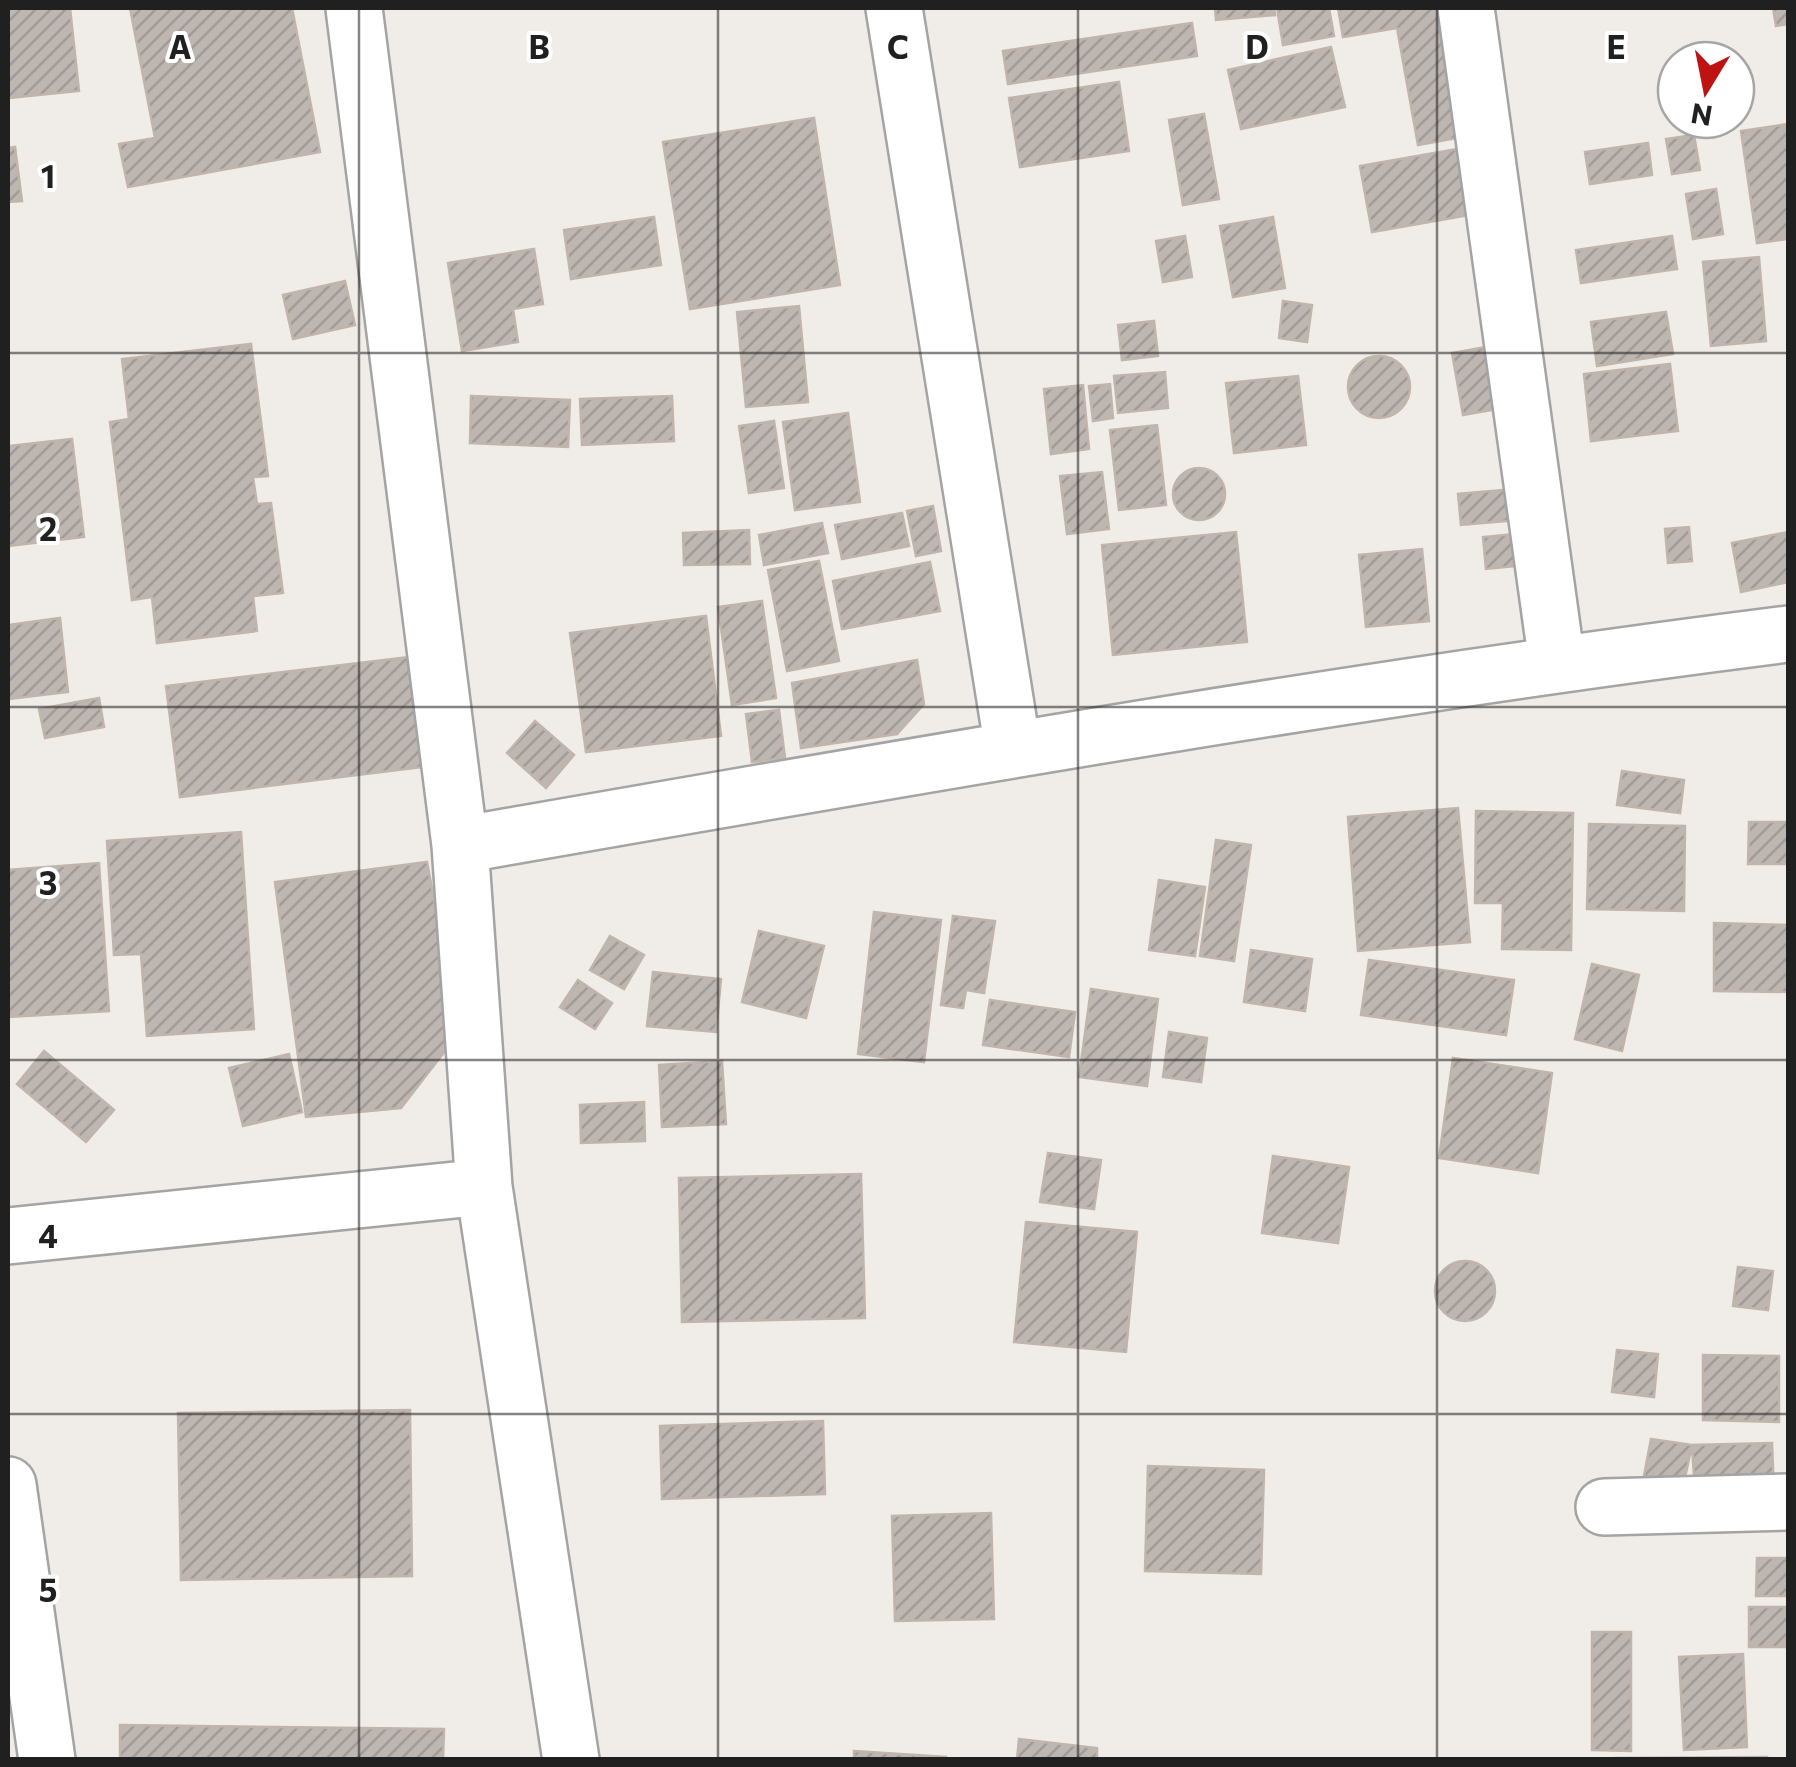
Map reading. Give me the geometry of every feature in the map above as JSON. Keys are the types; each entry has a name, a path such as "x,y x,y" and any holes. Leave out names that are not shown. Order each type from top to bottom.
{"street":[{"path":"354,8 460,845 484,1188 570,1760"},
{"path":"894,8 1013,749"},
{"path":"1466,8 1557,663"},
{"path":"460,845 1013,749 1557,663 1788,634"},
{"path":"8,1236 484,1188"},
{"path":"8,1485 48,1760"},
{"path":"1604,1507 1788,1502"}],"building":[{"path":"8,8 70,8 79,91 8,98"},
{"path":"130,8 292,8 320,152 128,187 119,144 155,138"},
{"path":"1215,8 1274,8 1275,15 1216,20"},
{"path":"1277,8 1329,8 1334,36 1283,45"},
{"path":"1338,8 1445,8 1468,136 1418,145 1397,28 1343,37"},
{"path":"1773,8 1788,8 1788,24 1776,26"},
{"path":"1192,23 1197,56 1008,84 1003,51"},
{"path":"1331,47 1345,107 1241,129 1228,70"},
{"path":"1119,82 1129,151 1020,167 1009,98"},
{"path":"1204,114 1219,199 1183,205 1169,120"},
{"path":"814,118 840,285 690,309 663,142"},
{"path":"1788,124 1788,239 1757,243 1742,140 1756,140 1756,129"},
{"path":"1666,140 1695,140 1700,170 1672,174"},
{"path":"1648,143 1652,175 1590,184 1585,152"},
{"path":"15,147 22,201 8,202 8,148"},
{"path":"1463,148 1475,214 1372,232 1360,166"},
{"path":"1716,189 1723,234 1693,239 1686,194"},
{"path":"654,217 661,265 571,279 564,230"},
{"path":"1273,217 1285,288 1233,297 1220,226"},
{"path":"1185,236 1192,277 1163,282 1156,241"},
{"path":"1672,236 1677,269 1581,283 1576,250"},
{"path":"534,249 543,304 513,309 518,342 462,351 448,263"},
{"path":"1759,257 1766,341 1711,346 1703,262"},
{"path":"345,281 355,325 293,339 283,295"},
{"path":"1283,301 1312,305 1307,342 1279,338"},
{"path":"799,306 808,402 746,407 737,312"},
{"path":"1666,312 1673,354 1597,366 1591,322"},
{"path":"1154,321 1158,356 1122,360 1118,325"},
{"path":"251,344 268,476 253,477 257,504 271,503 283,593 253,596 257,631 157,643 152,597 132,600 110,422 129,419 122,359"},
{"path":"1492,346 1503,408 1463,415 1452,353"},
{"path":"1379,356 1401,365 1410,387 1401,409 1379,418 1357,409 1348,387 1357,365"},
{"path":"1670,364 1678,431 1591,441 1584,374"},
{"path":"1165,372 1168,408 1118,413 1114,376"},
{"path":"1298,376 1306,445 1234,453 1226,383"},
{"path":"1110,384 1113,418 1093,421 1089,386"},
{"path":"1083,385 1089,449 1051,454 1044,389"},
{"path":"471,396 570,400 568,447 470,443"},
{"path":"672,396 674,441 582,445 580,399"},
{"path":"848,413 860,502 795,510 783,422"},
{"path":"774,421 784,488 749,493 739,426"},
{"path":"1157,425 1166,505 1119,510 1110,430"},
{"path":"72,439 84,537 8,546 8,446"},
{"path":"1199,468 1217,476 1225,494 1217,512 1199,520 1181,512 1173,494 1181,476"},
{"path":"1102,472 1109,529 1067,534 1060,476"},
{"path":"1514,489 1517,520 1461,525 1458,494"},
{"path":"933,506 941,551 916,556 907,511"},
{"path":"902,513 909,546 842,559 835,525"},
{"path":"822,523 828,553 764,565 759,535"},
{"path":"1689,527 1692,561 1668,563 1665,529"},
{"path":"749,530 750,564 684,565 683,533"},
{"path":"1236,532 1247,642 1113,655 1102,545"},
{"path":"1788,532 1788,582 1741,592 1732,543"},
{"path":"1524,533 1527,565 1486,569 1483,537"},
{"path":"1422,549 1429,621 1366,627 1359,555"},
{"path":"819,561 839,661 787,671 768,570"},
{"path":"930,562 940,611 842,629 833,581"},
{"path":"762,601 776,698 732,705 718,607"},
{"path":"706,616 721,736 586,752 570,633"},
{"path":"60,618 68,692 8,699 8,625"},
{"path":"410,657 423,767 180,797 166,686"},
{"path":"917,660 924,704 897,734 801,748 792,683"},
{"path":"99,698 104,727 45,738 39,709"},
{"path":"779,710 785,758 752,762 746,714"},
{"path":"535,721 574,755 546,788 507,753"},
{"path":"1622,771 1684,780 1680,813 1617,805"},
{"path":"1458,808 1470,942 1358,951 1348,817"},
{"path":"1476,811 1573,813 1571,950 1502,949 1503,903 1475,903"},
{"path":"1749,822 1788,822 1788,864 1748,864"},
{"path":"1589,824 1685,826 1684,911 1587,909"},
{"path":"241,832 254,1029 147,1036 141,954 114,955 107,841"},
{"path":"1216,840 1251,845 1234,961 1200,956"},
{"path":"427,862 459,1033 401,1108 306,1117 275,882"},
{"path":"99,863 109,1011 9,1017 8,870"},
{"path":"1159,880 1205,887 1195,956 1149,950"},
{"path":"874,912 941,920 924,1062 858,1054"},
{"path":"953,916 995,921 984,993 966,990 963,1008 941,1005"},
{"path":"1714,923 1788,925 1788,992 1714,991"},
{"path":"759,931 824,946 806,1018 742,1002"},
{"path":"610,936 644,955 624,989 590,970"},
{"path":"1251,950 1312,959 1305,1011 1244,1002"},
{"path":"1369,960 1514,980 1506,1035 1361,1015"},
{"path":"1592,964 1639,975 1622,1051 1575,1039"},
{"path":"653,972 721,979 716,1032 647,1026"},
{"path":"578,980 612,1003 595,1029 560,1007"},
{"path":"1091,989 1158,999 1147,1086 1079,1077"},
{"path":"990,1000 1075,1012 1069,1057 983,1045"},
{"path":"1169,1032 1207,1038 1201,1082 1163,1077"},
{"path":"44,1051 114,1110 86,1142 17,1084"},
{"path":"289,1054 302,1112 243,1126 229,1068"},
{"path":"1453,1058 1552,1073 1538,1173 1439,1158"},
{"path":"722,1061 726,1124 662,1127 659,1065"},
{"path":"644,1102 645,1141 581,1143 580,1105"},
{"path":"1048,1153 1101,1160 1094,1209 1040,1202"},
{"path":"1273,1156 1349,1167 1338,1243 1262,1233"},
{"path":"861,1174 865,1318 682,1322 679,1178"},
{"path":"1026,1222 1137,1232 1126,1352 1014,1342"},
{"path":"1465,1261 1486,1270 1495,1291 1486,1312 1465,1321 1444,1312 1435,1291 1444,1270"},
{"path":"1738,1267 1773,1271 1768,1310 1733,1306"},
{"path":"1617,1350 1658,1354 1654,1397 1612,1392"},
{"path":"1703,1355 1779,1356 1779,1422 1703,1420"},
{"path":"410,1410 412,1576 181,1580 178,1413"},
{"path":"823,1421 825,1494 662,1499 660,1426"},
{"path":"1651,1439 1692,1445 1683,1487 1643,1481"},
{"path":"1772,1443 1774,1491 1695,1493 1692,1445"},
{"path":"1148,1466 1264,1470 1261,1574 1145,1571"},
{"path":"991,1513 994,1619 895,1621 892,1516"},
{"path":"1757,1558 1788,1558 1788,1596 1756,1596"},
{"path":"1749,1607 1788,1607 1788,1647 1749,1647"},
{"path":"1592,1632 1631,1632 1631,1751 1592,1750"},
{"path":"1743,1654 1747,1747 1684,1750 1679,1657"},
{"path":"120,1725 444,1729 443,1760 120,1760"},
{"path":"1019,1739 1097,1748 1097,1760 1017,1760"},
{"path":"854,1751 946,1757 946,1760 854,1760"},
{"path":"1616,1758 1767,1760 1616,1760"}]}
